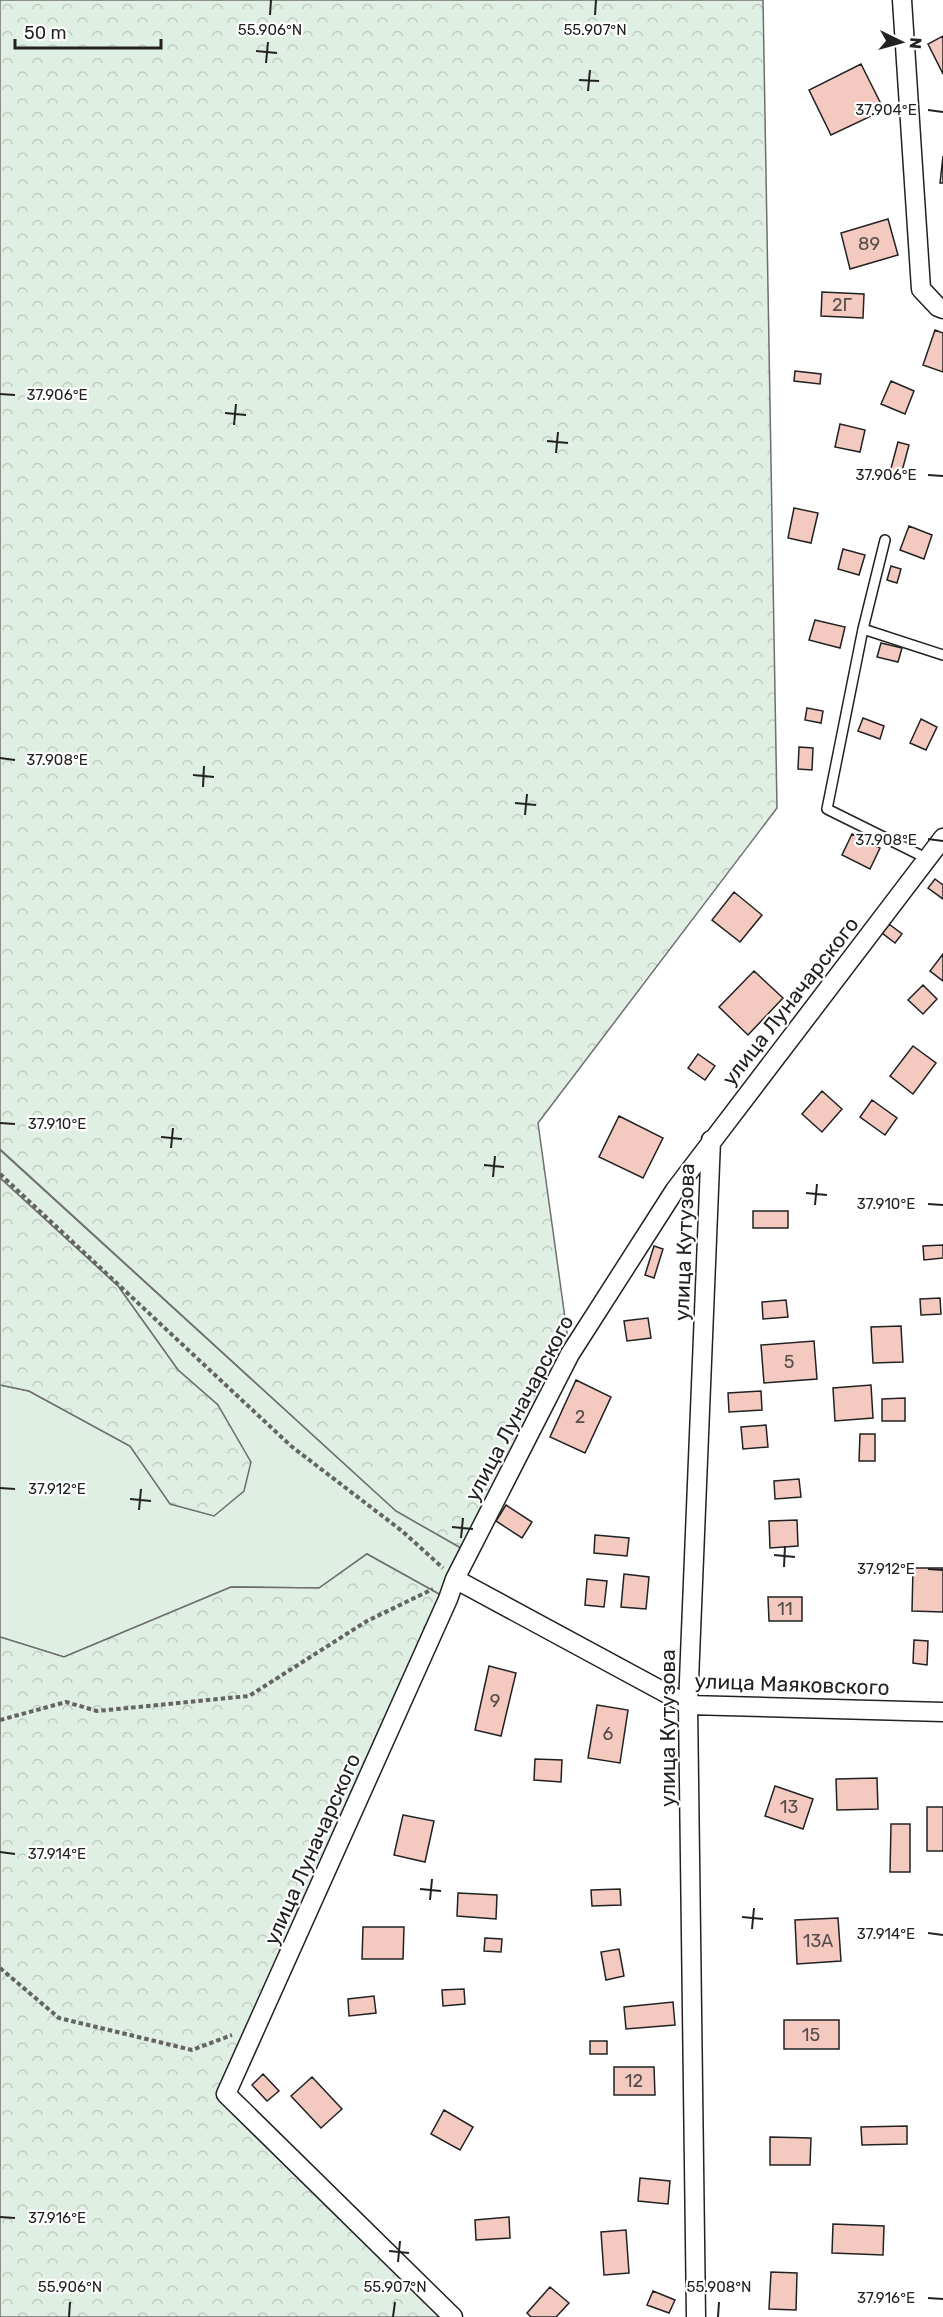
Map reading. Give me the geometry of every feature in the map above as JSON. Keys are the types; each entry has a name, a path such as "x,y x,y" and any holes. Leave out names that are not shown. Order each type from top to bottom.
{"street":[{"path":"902,0 921,289 938,307 943,309"},
{"name":"улица Луначарского","path":"453,2317 226,2094 455,1579 570,1354 675,1190 711,1140 943,838"},
{"name":"улица Кутузова","path":"696,2317 688,1705 711,1140"},
{"name":"улица Маяковского","path":"455,1579 688,1705 943,1712"}],"lane":[{"path":"885,540 863,629 826,808 928,859"},
{"path":"863,629 943,655"}],"path":[{"path":"0,1174 291,1446 402,1531 455,1579 367,1621 249,1696 98,1711 66,1702 0,1720"},
{"path":"0,1968 59,2018 192,2050 257,2025"}],"green space":[{"path":"0,0 763,0 777,808 538,1123 570,1354 468,1552 396,1511 0,1149"},
{"path":"0,1150 396,1511 468,1552 448,1599 367,1554 319,1588 231,1587 64,1657 0,1637 0,1385 29,1391 130,1446 171,1504 218,1405 178,1370 118,1286 0,1178"},
{"path":"0,1178 118,1286 178,1370 218,1405 251,1462 244,1491 214,1516 170,1504 130,1446 29,1391 0,1385"},
{"path":"367,1554 448,1599 226,2094 453,2317 0,2317 0,1637 64,1657 231,1587 319,1588"}],"building":[{"path":"943,36 943,74 928,44"},
{"path":"861,64 884,110 831,135 809,90"},
{"path":"943,156 943,183 940,183"},
{"path":"888,219 898,255 850,269 841,233"},
{"path":"822,292 864,294 863,318 821,316"},
{"path":"935,330 943,333 943,372 923,365"},
{"path":"795,371 821,374 820,384 794,381"},
{"path":"891,381 914,391 905,414 881,404"},
{"path":"840,424 865,430 860,452 835,447"},
{"path":"898,442 909,445 901,475 890,472"},
{"path":"794,508 818,513 811,543 788,538"},
{"path":"909,526 932,535 924,559 900,550"},
{"path":"843,549 865,555 859,575 838,569"},
{"path":"891,566 901,569 897,583 887,580"},
{"path":"815,620 845,627 840,648 809,640"},
{"path":"881,643 902,648 898,662 877,657"},
{"path":"807,708 823,711 821,723 805,720"},
{"path":"863,718 884,726 880,739 858,731"},
{"path":"921,719 937,727 926,750 910,743"},
{"path":"799,747 813,748 812,770 798,769"},
{"path":"852,834 880,848 870,869 842,855"},
{"path":"935,879 943,885 943,899 928,888"},
{"path":"734,892 762,915 740,942 712,920"},
{"path":"889,924 902,934 895,943 882,933"},
{"path":"943,954 943,981 930,971"},
{"path":"754,971 783,998 748,1035 719,1007"},
{"path":"923,985 937,999 923,1014 908,1000"},
{"path":"913,1046 936,1063 913,1094 890,1076"},
{"path":"698,1054 715,1066 705,1080 688,1068"},
{"path":"822,1091 842,1109 822,1132 802,1114"},
{"path":"872,1100 897,1118 885,1135 860,1117"},
{"path":"619,1116 663,1138 643,1178 599,1157"},
{"path":"753,1211 788,1211 788,1228 753,1228"},
{"path":"943,1245 943,1258 924,1260 923,1246"},
{"path":"654,1246 663,1249 654,1278 645,1275"},
{"path":"940,1298 941,1314 921,1315 920,1299"},
{"path":"786,1300 788,1317 763,1319 762,1302"},
{"path":"648,1318 651,1338 627,1341 624,1321"},
{"path":"901,1326 903,1362 873,1363 871,1327"},
{"path":"814,1341 817,1379 764,1383 761,1345"},
{"path":"576,1380 611,1397 585,1453 550,1437"},
{"path":"871,1385 873,1418 835,1421 833,1388"},
{"path":"761,1391 762,1410 729,1412 728,1393"},
{"path":"905,1398 905,1421 882,1421 882,1399"},
{"path":"766,1425 768,1447 743,1449 741,1427"},
{"path":"860,1434 875,1434 875,1461 859,1461"},
{"path":"799,1479 801,1497 775,1499 774,1481"},
{"path":"506,1505 532,1522 522,1538 496,1521"},
{"path":"797,1520 798,1546 770,1548 769,1521"},
{"path":"595,1535 629,1538 627,1556 594,1553"},
{"path":"913,1568 943,1568 943,1612 912,1611"},
{"path":"624,1574 649,1577 646,1609 621,1607"},
{"path":"587,1579 607,1581 604,1607 585,1605"},
{"path":"768,1597 802,1597 802,1621 769,1621"},
{"path":"914,1640 928,1641 927,1665 913,1663"},
{"path":"489,1666 516,1673 501,1736 475,1730"},
{"path":"597,1705 628,1710 620,1763 588,1758"},
{"path":"535,1759 562,1760 561,1782 534,1780"},
{"path":"877,1778 878,1809 837,1810 836,1779"},
{"path":"775,1786 813,1799 803,1829 765,1816"},
{"path":"927,1807 943,1807 943,1851 927,1851"},
{"path":"403,1815 434,1821 425,1862 394,1855"},
{"path":"891,1824 910,1824 910,1872 890,1872"},
{"path":"620,1889 621,1905 592,1906 591,1890"},
{"path":"458,1893 497,1895 496,1919 457,1916"},
{"path":"838,1918 841,1961 797,1964 795,1920"},
{"path":"363,1927 404,1927 403,1959 362,1959"},
{"path":"485,1938 502,1939 501,1952 484,1951"},
{"path":"619,1949 624,1976 606,1980 601,1952"},
{"path":"464,1989 465,2004 443,2006 442,1990"},
{"path":"374,1996 376,2013 349,2016 348,1999"},
{"path":"673,2002 675,2025 626,2029 624,2007"},
{"path":"784,2020 839,2020 839,2049 784,2049"},
{"path":"590,2041 607,2041 607,2054 590,2054"},
{"path":"614,2067 654,2067 655,2095 614,2095"},
{"path":"263,2074 279,2091 267,2101 252,2085"},
{"path":"312,2077 342,2109 321,2128 291,2096"},
{"path":"444,2110 473,2127 460,2150 431,2134"},
{"path":"907,2126 907,2144 862,2145 861,2127"},
{"path":"770,2137 811,2138 810,2165 770,2165"},
{"path":"640,2178 670,2181 668,2204 638,2201"},
{"path":"509,2217 510,2238 476,2240 475,2220"},
{"path":"833,2224 884,2226 883,2255 832,2253"},
{"path":"626,2230 629,2273 604,2275 601,2232"},
{"path":"771,2272 797,2273 796,2310 769,2309"},
{"path":"550,2287 569,2303 556,2317 531,2317 527,2313"},
{"path":"653,2291 675,2300 669,2313 647,2305"}]}
